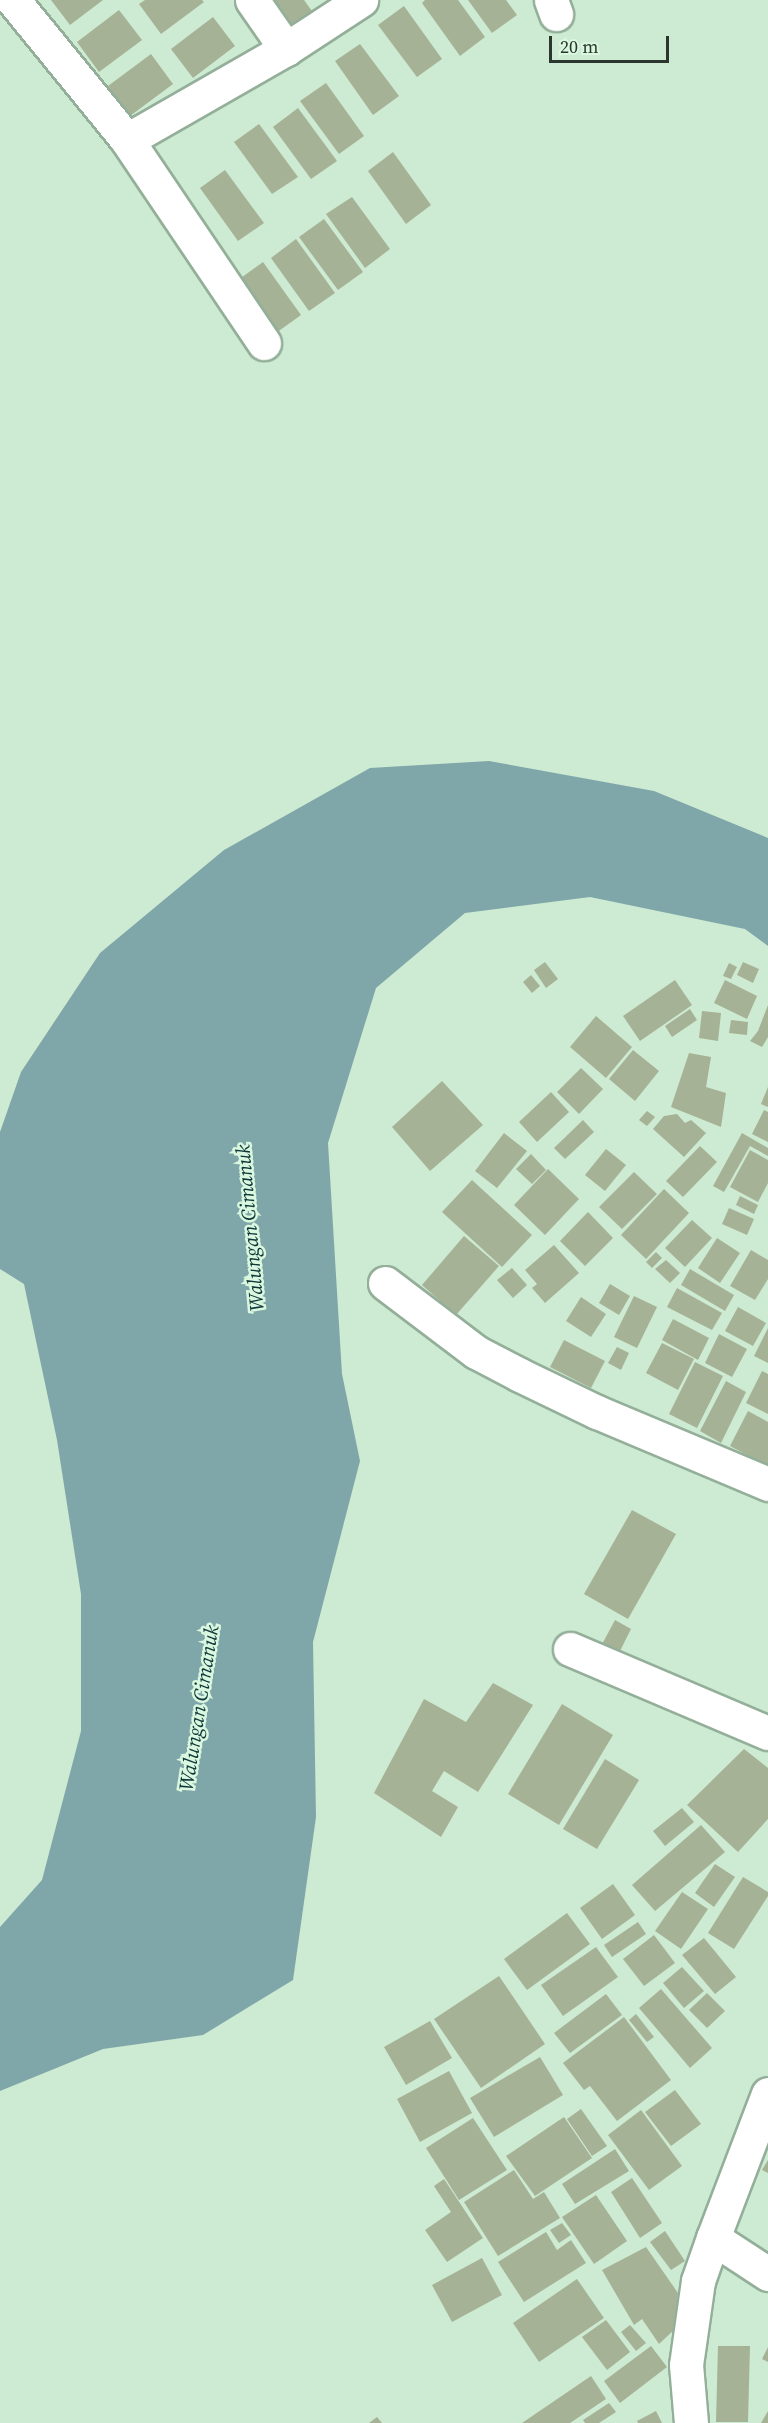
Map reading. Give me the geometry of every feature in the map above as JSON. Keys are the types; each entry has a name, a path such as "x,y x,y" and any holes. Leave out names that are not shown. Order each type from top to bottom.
{"street":[{"path":"13,0 127,140 264,343"},
{"path":"252,0 286,49"},
{"path":"127,140 286,49 361,0"},
{"path":"385,1283 476,1352 597,1412 768,1484"},
{"path":"570,1650 768,1733"},
{"path":"691,2423 686,2365 698,2281 768,2094"},
{"path":"713,2238 768,2274"}],"water":[{"name":"Walungan Cimanuk","path":"489,761 654,791 768,838 768,946 745,929 590,897 465,913 376,988 328,1143 342,1374 360,1461 313,1642 316,1817 293,1980 203,2035 103,2049 0,2091 0,1927 42,1880 81,1731 81,1594 57,1440 24,1284 0,1269 0,1132 21,1072 100,953 224,850 370,768"}],"building":[{"path":"51,0 103,0 70,25"},
{"path":"145,0 202,0 204,2 161,34 139,4"},
{"path":"266,0 304,0 319,21 294,39"},
{"path":"425,0 458,0 485,37 460,56 422,3"},
{"path":"468,0 506,0 517,15 492,33"},
{"path":"404,6 442,59 417,77 378,25"},
{"path":"119,10 142,40 99,72 77,42"},
{"path":"213,17 235,46 193,78 171,49"},
{"path":"360,44 399,96 373,115 335,61"},
{"path":"151,54 173,84 130,116 108,86"},
{"path":"326,83 364,136 339,154 300,101"},
{"path":"298,108 337,161 311,179 273,127"},
{"path":"259,124 298,177 272,194 234,142"},
{"path":"393,152 431,205 406,224 368,171"},
{"path":"225,170 264,223 238,241 200,188"},
{"path":"352,197 390,249 365,268 326,214"},
{"path":"324,219 363,272 338,290 299,237"},
{"path":"296,239 335,293 309,311 271,258"},
{"path":"263,262 301,315 276,333 238,280"},
{"path":"545,962 558,979 546,988 534,970"},
{"path":"743,962 759,969 753,983 737,975"},
{"path":"729,963 737,967 731,979 723,976"},
{"path":"531,975 540,986 532,993 523,982"},
{"path":"675,980 692,1005 640,1041 623,1016"},
{"path":"725,980 757,996 747,1019 714,1003"},
{"path":"768,1005 768,1037 762,1047 750,1041 758,1031"},
{"path":"690,1009 697,1020 672,1037 665,1026"},
{"path":"702,1011 721,1013 718,1041 699,1038"},
{"path":"596,1016 632,1047 606,1078 570,1047"},
{"path":"731,1020 748,1022 747,1035 729,1033"},
{"path":"633,1050 659,1071 635,1101 609,1079"},
{"path":"689,1053 711,1057 706,1087 726,1093 721,1127 671,1107"},
{"path":"581,1068 603,1089 579,1114 557,1092"},
{"path":"442,1081 483,1125 430,1171 392,1127"},
{"path":"768,1087 768,1107 761,1104"},
{"path":"551,1092 569,1112 537,1142 519,1122"},
{"path":"764,1110 768,1112 768,1142 752,1134"},
{"path":"647,1111 655,1117 647,1126 639,1120"},
{"path":"677,1114 685,1123 691,1120 706,1133 684,1157 653,1129 664,1116"},
{"path":"583,1120 594,1132 565,1159 554,1148"},
{"path":"504,1133 527,1151 497,1188 475,1171"},
{"path":"742,1133 768,1148 768,1156 750,1146 724,1192 713,1186"},
{"path":"700,1146 717,1162 683,1197 666,1181"},
{"path":"606,1149 626,1165 605,1191 585,1175"},
{"path":"750,1150 768,1160 768,1183 758,1202 730,1187"},
{"path":"531,1154 546,1170 532,1184 516,1169"},
{"path":"548,1169 579,1199 545,1235 514,1205"},
{"path":"634,1172 657,1194 622,1229 599,1207"},
{"path":"472,1180 532,1235 502,1267 442,1212"},
{"path":"664,1189 689,1213 646,1259 621,1235"},
{"path":"740,1196 758,1205 754,1214 736,1205"},
{"path":"729,1208 754,1219 747,1235 722,1224"},
{"path":"588,1212 613,1238 585,1266 560,1241"},
{"path":"692,1220 712,1238 685,1267 665,1248"},
{"path":"464,1236 499,1266 456,1315 422,1285"},
{"path":"717,1238 740,1253 720,1283 698,1268"},
{"path":"554,1245 579,1273 545,1303 532,1288 537,1284 525,1270"},
{"path":"751,1250 768,1260 768,1279 755,1300 730,1286"},
{"path":"656,1252 662,1258 652,1268 646,1262"},
{"path":"666,1260 680,1273 670,1283 655,1269"},
{"path":"512,1268 527,1285 513,1298 497,1280"},
{"path":"690,1269 734,1295 725,1311 681,1285"},
{"path":"610,1284 630,1296 619,1315 599,1303"},
{"path":"677,1288 722,1313 712,1330 667,1307"},
{"path":"634,1296 657,1307 637,1348 614,1337"},
{"path":"581,1297 606,1314 591,1337 566,1321"},
{"path":"738,1307 766,1323 753,1346 725,1331"},
{"path":"673,1319 709,1338 698,1360 662,1340"},
{"path":"768,1328 768,1363 754,1356"},
{"path":"719,1334 747,1349 732,1377 705,1363"},
{"path":"564,1340 605,1361 591,1388 550,1367"},
{"path":"662,1343 694,1359 678,1390 646,1373"},
{"path":"617,1347 629,1353 621,1370 608,1363"},
{"path":"695,1362 723,1376 697,1428 669,1414"},
{"path":"762,1371 768,1374 768,1414 746,1403"},
{"path":"726,1381 746,1392 721,1443 700,1431"},
{"path":"748,1411 768,1422 768,1466 730,1446"},
{"path":"632,1510 676,1534 628,1619 584,1594"},
{"path":"615,1620 631,1629 617,1657 600,1648"},
{"path":"493,1683 533,1705 478,1792 444,1771 432,1791 458,1807 441,1837 374,1793 424,1699 466,1722"},
{"path":"562,1704 613,1735 559,1825 508,1794"},
{"path":"744,1749 768,1768 768,1819 738,1852 687,1805"},
{"path":"605,1759 639,1780 597,1849 563,1829"},
{"path":"682,1808 694,1822 665,1846 653,1831"},
{"path":"701,1825 725,1852 655,1911 632,1885"},
{"path":"715,1864 735,1877 714,1907 695,1893"},
{"path":"743,1877 768,1892 768,1896 734,1949 708,1933"},
{"path":"613,1884 635,1915 602,1939 580,1908"},
{"path":"682,1892 708,1909 681,1949 655,1931"},
{"path":"567,1913 590,1944 527,1990 504,1959"},
{"path":"638,1922 646,1934 612,1957 604,1945"},
{"path":"654,1935 675,1963 644,1986 623,1959"},
{"path":"704,1938 736,1977 715,1994 682,1955"},
{"path":"596,1947 618,1977 563,2016 541,1985"},
{"path":"682,1967 704,1991 684,2008 663,1983"},
{"path":"499,1976 545,2044 481,2088 434,2019"},
{"path":"661,1989 712,2048 690,2068 639,2008"},
{"path":"707,1993 725,2011 707,2028 689,2010"},
{"path":"606,1994 622,2015 570,2053 554,2033"},
{"path":"636,2014 654,2037 647,2042 629,2020"},
{"path":"624,2017 671,2080 617,2121 590,2086 584,2090 563,2063"},
{"path":"430,2021 452,2058 406,2085 384,2047"},
{"path":"540,2057 563,2095 494,2137 470,2098"},
{"path":"449,2071 472,2113 420,2142 397,2099"},
{"path":"675,2090 701,2124 671,2146 645,2112"},
{"path":"581,2109 607,2146 592,2156 567,2119"},
{"path":"641,2110 682,2166 649,2190 608,2135"},
{"path":"564,2117 592,2158 535,2196 506,2156"},
{"path":"473,2118 507,2170 459,2200 426,2148"},
{"path":"615,2149 629,2171 575,2204 562,2184"},
{"path":"768,2160 768,2173 762,2170"},
{"path":"514,2170 533,2199 544,2192 560,2218 498,2256 464,2202"},
{"path":"632,2178 662,2223 640,2238 611,2192"},
{"path":"444,2179 483,2238 447,2262 425,2230 451,2212 434,2186"},
{"path":"596,2195 627,2241 594,2264 562,2217"},
{"path":"562,2223 571,2235 559,2243 550,2230"},
{"path":"665,2231 685,2261 671,2270 650,2242"},
{"path":"546,2232 557,2250 571,2240 586,2263 524,2302 498,2262"},
{"path":"646,2247 678,2293 675,2329 659,2344 642,2319 634,2325 602,2270"},
{"path":"482,2258 502,2295 452,2322 432,2285"},
{"path":"577,2279 604,2318 539,2362 513,2323"},
{"path":"606,2320 630,2352 607,2370 582,2337"},
{"path":"630,2325 646,2343 636,2351 621,2332"},
{"path":"651,2346 667,2367 620,2403 604,2381"},
{"path":"718,2346 750,2346 748,2422 716,2422"},
{"path":"768,2347 768,2362 762,2359"},
{"path":"591,2376 606,2399 570,2423 522,2423"},
{"path":"609,2403 616,2412 599,2423 585,2423 583,2420"},
{"path":"656,2411 662,2423 638,2423 637,2421"},
{"path":"768,2411 768,2423 761,2423"},
{"path":"377,2417 382,2423 369,2423"}]}
